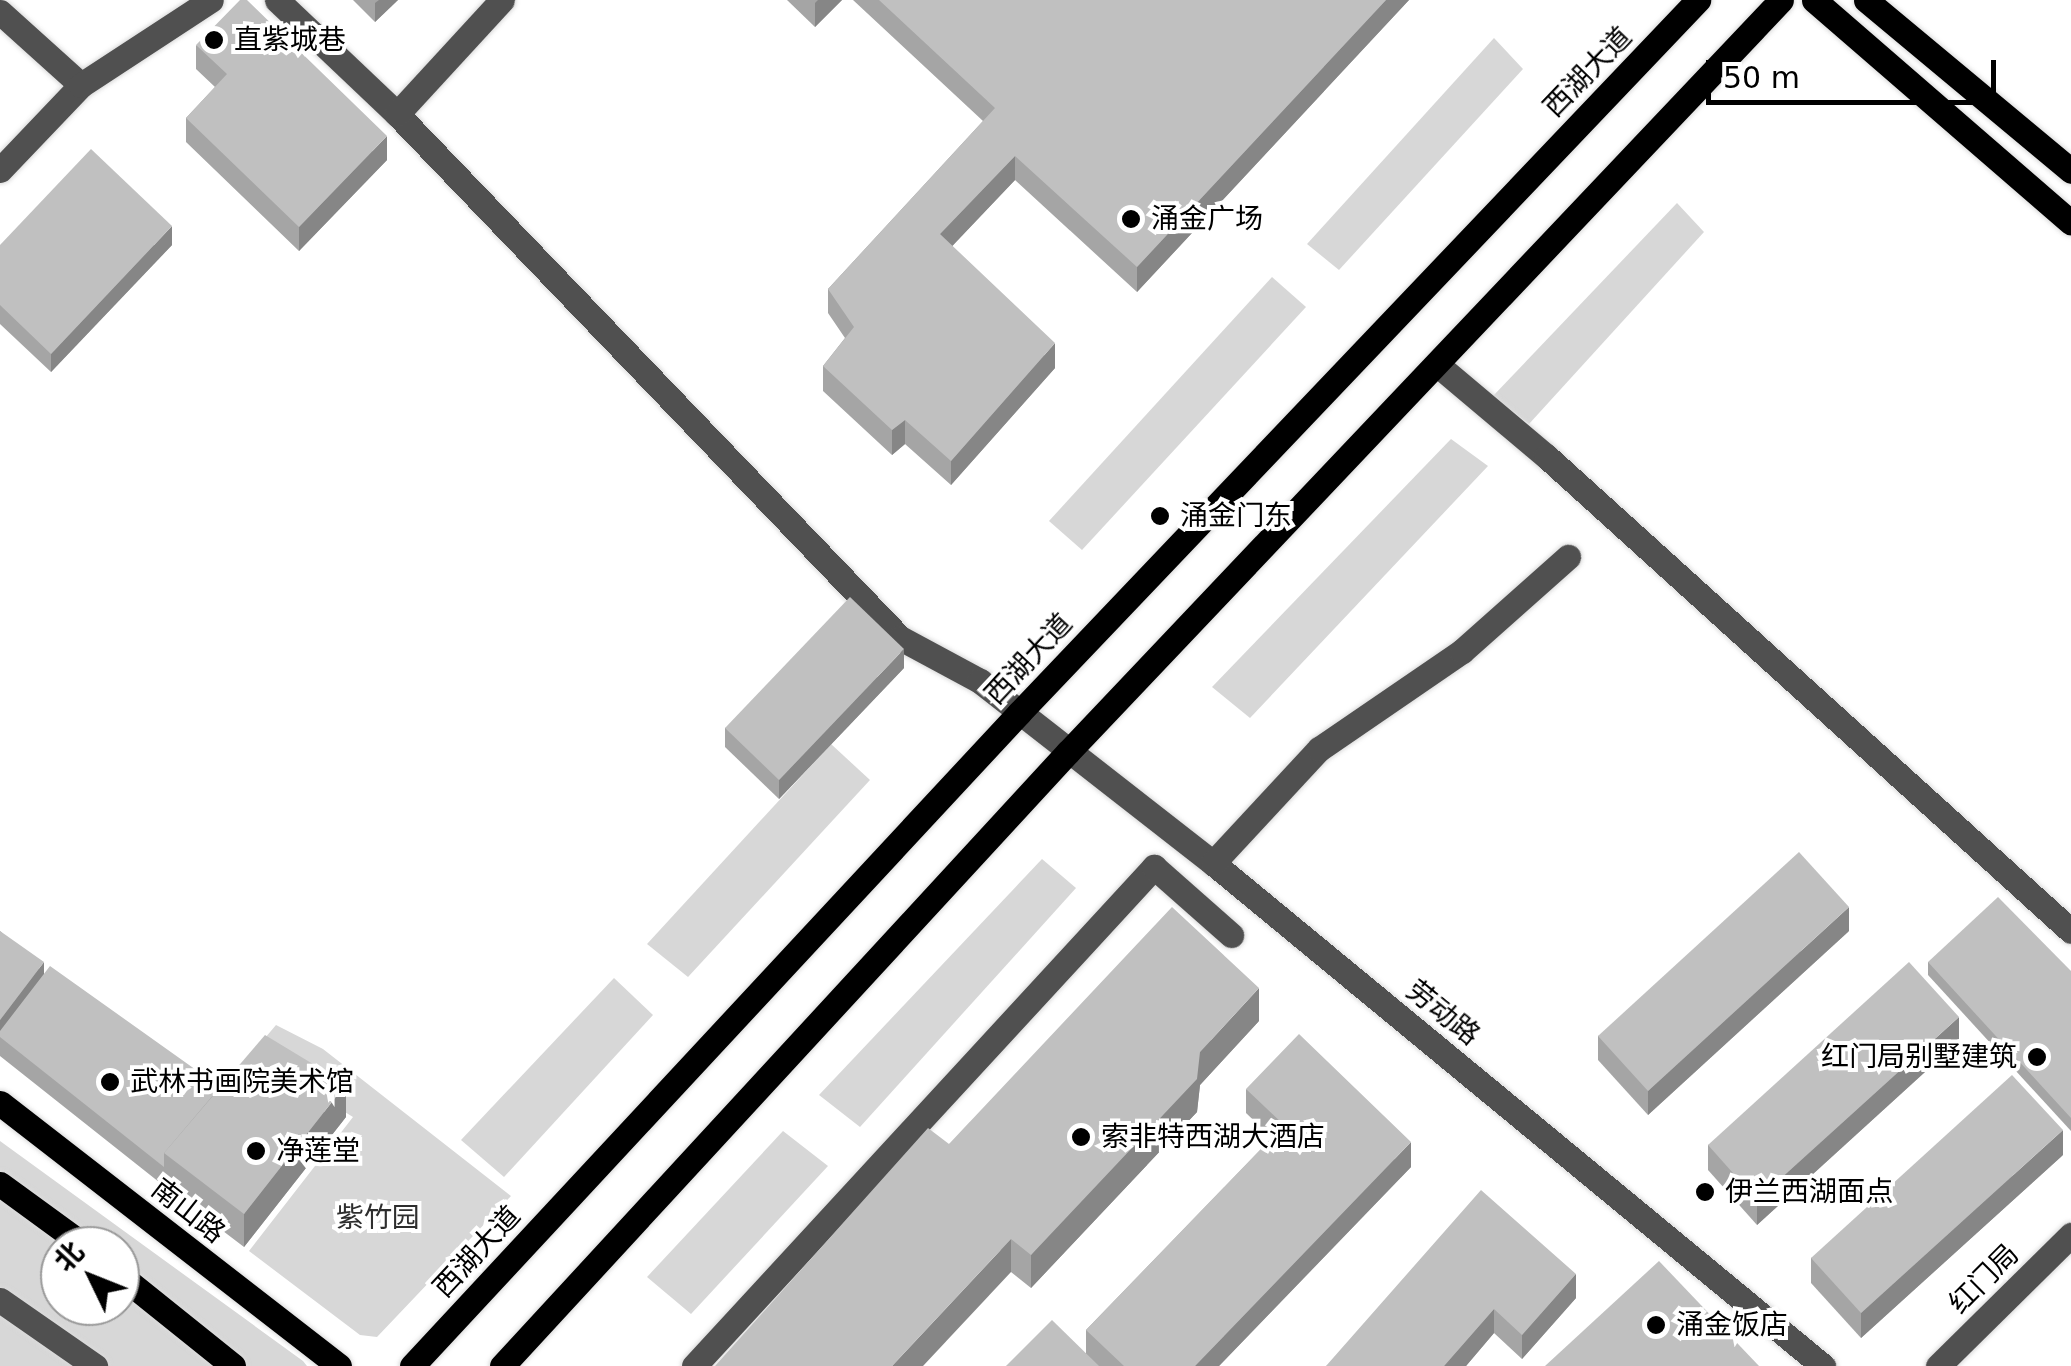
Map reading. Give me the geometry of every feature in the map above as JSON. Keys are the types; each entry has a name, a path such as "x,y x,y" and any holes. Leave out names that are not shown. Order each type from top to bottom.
{"main road":[{"name":"西湖大道","path":"412,1366 1019,713 1698,0"},
{"path":"502,1366 1068,752 1439,366 1781,0"},
{"path":"1814,0 2071,223"},
{"path":"1866,0 2071,171"},
{"name":"南山路","path":"0,1103 339,1366"},
{"path":"0,1184 58,1226"},
{"path":"140,1291 233,1366"}],"street":[{"path":"0,170 81,85 211,0"},
{"name":"劳动路","path":"277,0 396,114 900,638 980,681 1213,863 1823,1366"},
{"path":"396,114 502,0"},
{"path":"0,12 81,85"},
{"path":"1439,366 1546,456 2071,932"},
{"path":"1213,863 1319,750 1462,651 1568,557"},
{"path":"694,1366 1154,867 1224,942 1261,902"},
{"name":"红门局","path":"1938,1366 2071,1235"},
{"path":"0,1300 95,1366"}],"green space":[{"path":"1494,38 1523,69 1339,270 1307,244"},
{"path":"1677,203 1704,232 1529,424 1493,396"},
{"path":"1272,277 1306,307 1082,550 1049,521"},
{"path":"1451,439 1488,466 1250,718 1212,687"},
{"path":"831,744 870,780 688,977 647,944"},
{"path":"1042,859 1076,888 860,1127 819,1095"},
{"path":"614,978 653,1015 504,1177 461,1140"},
{"name":"紫竹园","path":"276,1025 323,1049 511,1196 377,1337 360,1335 249,1251 353,1117 265,1063 231,1078"},
{"path":"783,1131 828,1166 691,1314 647,1277"},
{"path":"0,1141 117,1226 40,1226 40,1326 140,1326 140,1243 307,1366 0,1366"}],"building":[{"path":"240,0 247,0 387,136 299,227 186,118 227,74 196,45"},
{"name":"涌金广场","path":"879,0 1386,0 1137,267 1015,156 940,234 1055,343 951,461 905,420 892,430 823,366 854,327 828,289 995,108"},
{"path":"91,149 172,226 51,354 0,305 0,245"},
{"path":"850,597 904,649 779,780 725,728"},
{"path":"1799,852 1849,907 1648,1091 1598,1036"},
{"name":"红门局别墅建筑","path":"1998,897 2071,971 2071,1118 1928,962"},
{"name":"索非特西湖大酒店","path":"1172,907 1259,988 1200,1052 1197,1079 1031,1255 1011,1239 892,1366 715,1366 928,1128 949,1144"},
{"path":"0,931 44,962 0,1020"},
{"path":"1909,962 1959,1017 1757,1200 1708,1145"},
{"name":"武林书画院美术馆","path":"50,966 220,1087 164,1153 164,1167 0,1037 0,1031"},
{"path":"1299,1034 1411,1142 1195,1366 1124,1366 1086,1330 1284,1125 1246,1089"},
{"name":"净莲堂","path":"265,1035 346,1084 244,1214 164,1153"},
{"path":"2012,1075 2063,1130 1861,1313 1811,1258"},
{"path":"1481,1190 1576,1274 1522,1335 1494,1309 1444,1366 1326,1366"},
{"path":"1659,1261 1759,1366 1545,1366"},
{"path":"1052,1320 1099,1366 1006,1366"}],"place":[{"name":"直紫城巷","path":"214,40"},
{"name":"涌金广场","path":"1131,219"},
{"name":"涌金门东","path":"1160,516"},
{"name":"红门局别墅建筑","path":"2037,1057"},
{"name":"武林书画院美术馆","path":"110,1082"},
{"name":"索非特西湖大酒店","path":"1081,1137"},
{"name":"净莲堂","path":"256,1151"},
{"name":"伊兰西湖面点","path":"1705,1192"},
{"name":"涌金饭店","path":"1656,1325"}]}
